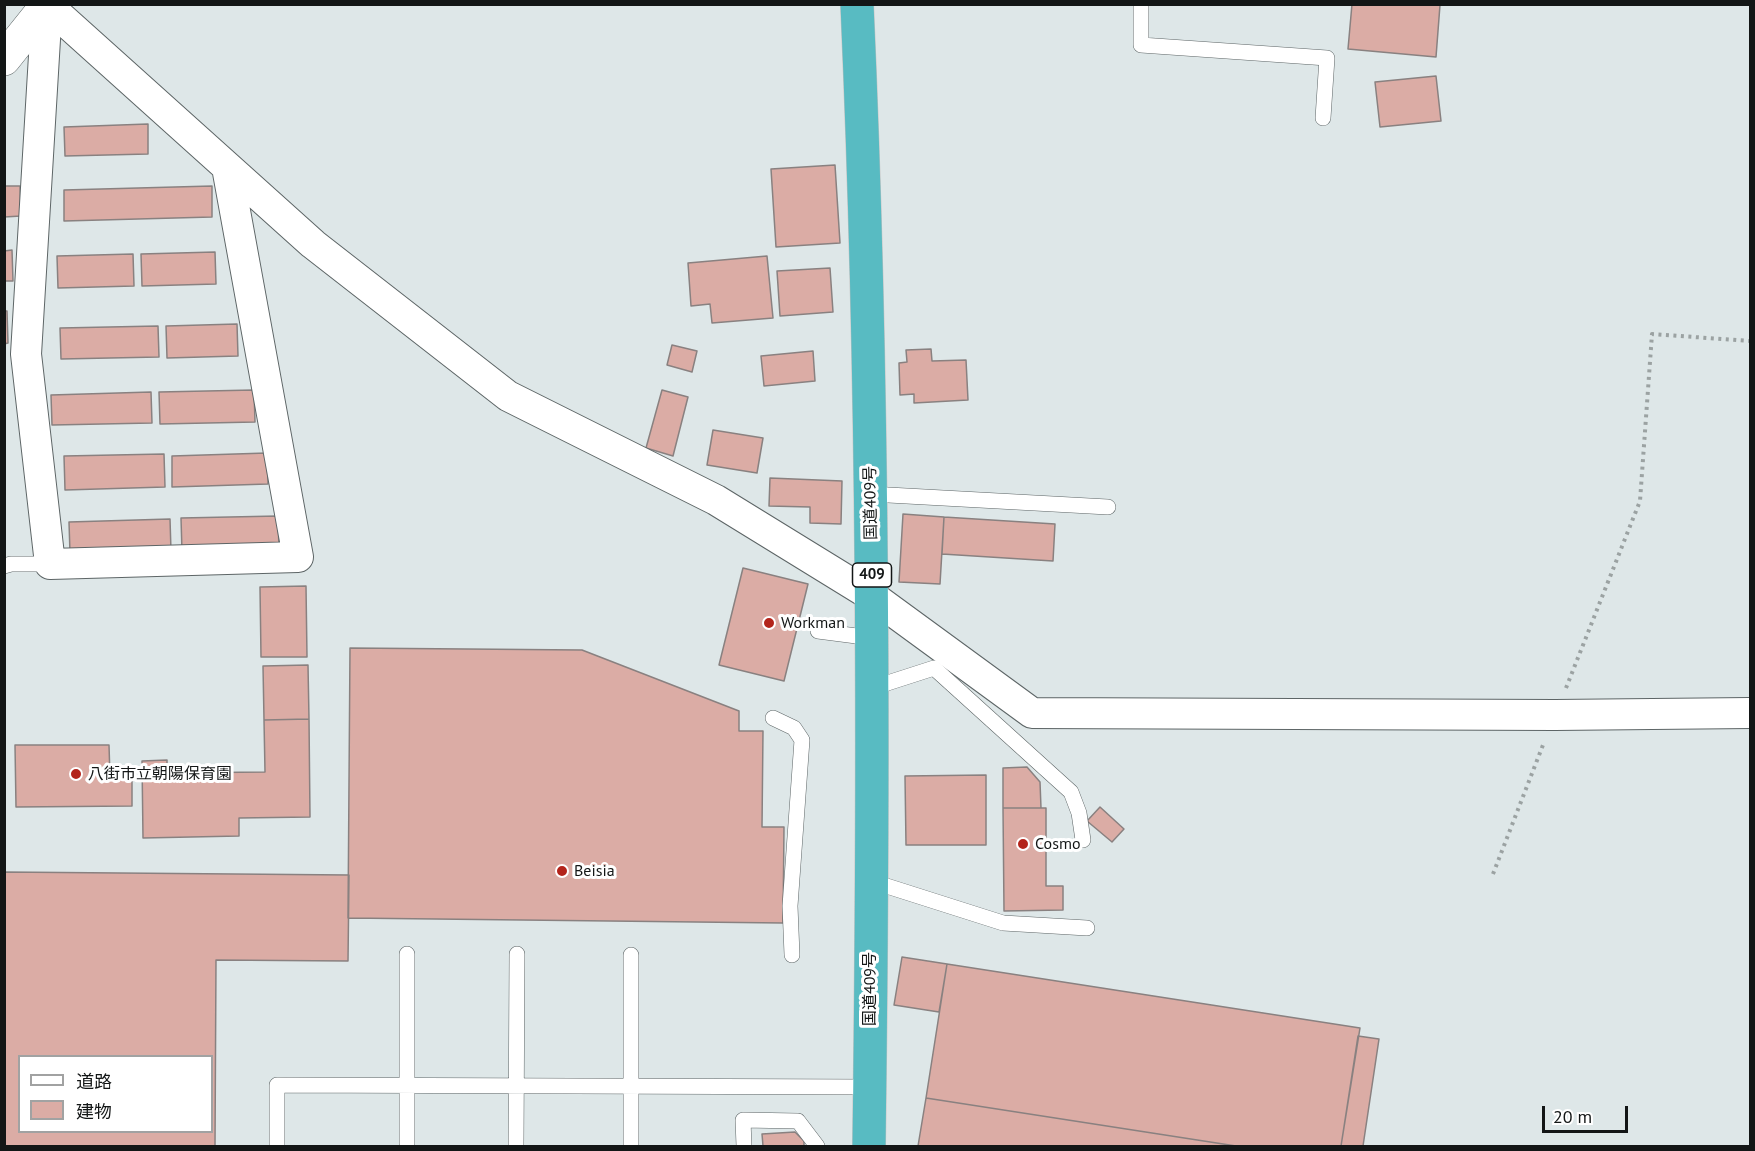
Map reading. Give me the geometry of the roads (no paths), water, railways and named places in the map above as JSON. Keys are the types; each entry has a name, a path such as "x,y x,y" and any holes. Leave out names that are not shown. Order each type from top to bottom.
{"highway":[{"name":"国道409号","path":"857,4 873,596 869,1146"}],"street":[{"path":"4,59 47,5"},
{"path":"47,5 313,244 508,396 717,500 873,596 1032,713 1555,716 1750,713"},
{"path":"47,5 26,354 50,564 298,557 226,167"}],"lane":[{"path":"1141,4 1141,45 1327,58 1323,118"},
{"path":"870,494 1108,507"},
{"path":"4,566 50,564"},
{"path":"818,631 872,639"},
{"path":"872,688 934,668 1071,792 1083,840"},
{"path":"773,718 794,728 802,740 790,906 792,955"},
{"path":"871,881 1003,923 1087,928"},
{"path":"407,954 407,1144"},
{"path":"516,1146 517,954"},
{"path":"631,955 631,1146"},
{"path":"277,1146 277,1085 870,1088"},
{"path":"744,1146 743,1120 798,1121 817,1146"}],"place":[{"name":"Workman","path":"769,623"},
{"name":"八街市立朝陽保育園","path":"76,774"},
{"name":"Cosmo","path":"1023,844"},
{"name":"Beisia","path":"562,871"}]}
